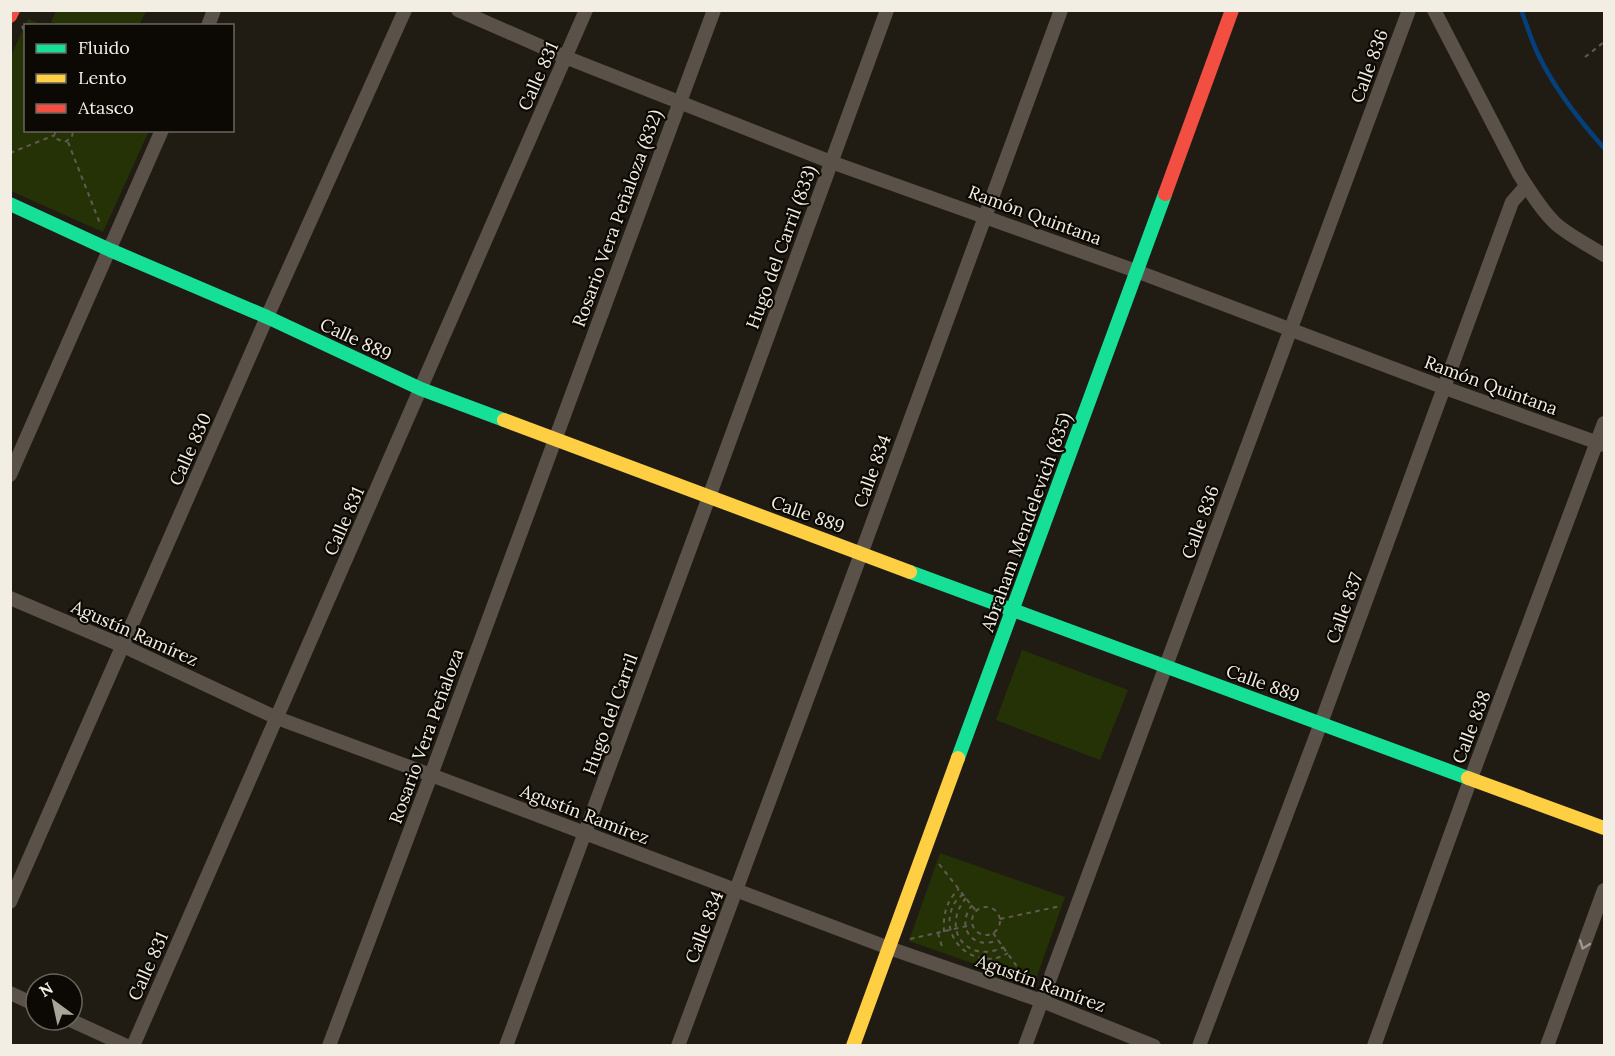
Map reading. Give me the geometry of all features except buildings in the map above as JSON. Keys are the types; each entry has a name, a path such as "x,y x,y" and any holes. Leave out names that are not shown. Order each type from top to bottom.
{"street":[{"path":"10,16 13,10"},
{"name":"Calle 830","path":"10,902 267,317 405,10"},
{"name":"Ramón Quintana","path":"458,10 565,57 831,162 1136,271 1445,388 1601,444"},
{"name":"Calle 831","path":"133,1046 586,10"},
{"name":"Rosario Vera Peñaloza (832)","path":"555,439 714,10"},
{"name":"Hugo del Carril (833)","path":"709,497 887,10"},
{"name":"Calle 834","path":"678,1046 1061,10"},
{"name":"Abraham Mendelevich (835)","path":"853,1046 1232,10"},
{"name":"Calle 836","path":"1025,1046 1409,10"},
{"path":"1434,10 1526,186 1558,225 1605,255"},
{"path":"10,476 161,132"},
{"name":"Calle 837","path":"1199,1046 1321,723 1512,202 1526,186"},
{"name":"Calle 889","path":"10,204 110,250 267,317 421,389 1605,828"},
{"name":"Calle 838","path":"1374,1046 1471,778 1601,444 1605,423"},
{"name":"Rosario Vera Peñaloza","path":"329,1046 555,439"},
{"name":"Hugo del Carril","path":"506,1046 709,497"},
{"name":"Agustín Ramírez","path":"10,598 123,646 277,718 1042,1001 1155,1046"},
{"path":"1546,1046 1605,890"},
{"path":"10,993 24,999"},
{"path":"84,1026 127,1046"}],"path":[{"path":"1585,57 1605,42"},
{"path":"68,142 73,132"},
{"path":"10,153 55,135 59,141 68,142"},
{"path":"68,142 102,228"},
{"path":"926,848 976,911"},
{"path":"944,932 943,918 947,904 959,889"},
{"path":"963,894 954,903 950,914 950,930 959,948 981,959 993,959 1008,953"},
{"path":"966,898 959,906 956,916 956,929 965,945 985,953 1004,947"},
{"path":"1000,919 1078,902"},
{"path":"972,905 965,919 965,927 971,938 977,942 991,943 998,940"},
{"path":"983,908 992,909 1000,919 998,928 987,935 978,933 972,926 972,916 983,908"},
{"path":"890,946 972,926"},
{"path":"993,933 1028,981"}],"green space":[{"path":"56,10 146,11 140,24 56,24 51,22"},
{"path":"28,19 40,24 26,24"},
{"path":"24,28 24,132 149,132 103,232 11,191 11,56"},
{"path":"1022,650 1128,690 1100,760 996,720"},
{"path":"940,853 1065,897 1034,985 909,941"}],"waterway":[{"path":"1521,10 1544,67 1576,115 1604,148"}],"traffic: fast":[{"path":"958,758 1165,194"},
{"path":"10,204 110,250 267,317 421,389 504,420"},
{"path":"910,572 1468,778"}],"traffic: slow":[{"path":"504,420 910,572"},
{"path":"853,1046 958,758"},
{"path":"1468,778 1604,828"}],"traffic: jam":[{"path":"10,16 13,10"},
{"path":"1165,194 1232,10"}]}
